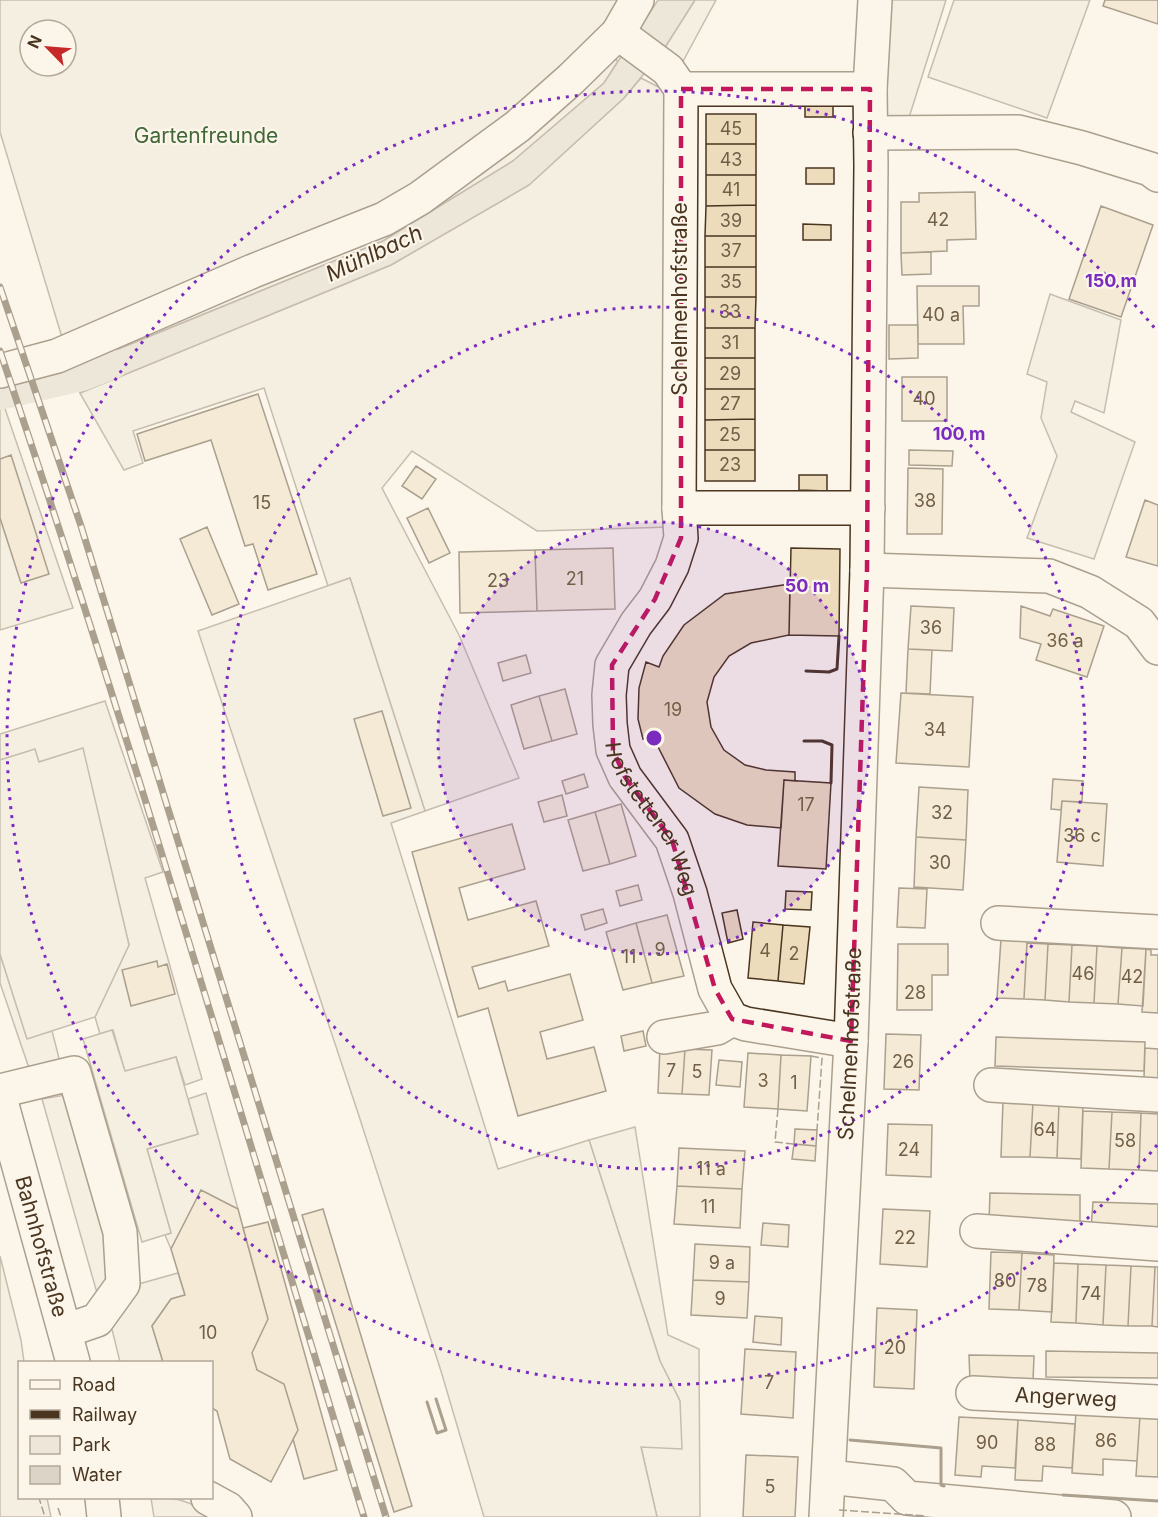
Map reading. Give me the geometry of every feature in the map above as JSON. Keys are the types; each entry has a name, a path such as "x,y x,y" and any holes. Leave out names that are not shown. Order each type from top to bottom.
{"street":[{"path":"0,370 57,356 242,275 384,219 420,198 518,126 571,79 624,38 637,0"},
{"name":"Schelmenhofstraße","path":"826,1517 851,1041 867,570 870,89 875,0"},
{"path":"624,38 674,80 870,89"},
{"name":"Schelmenhofstraße","path":"674,80 679,508"},
{"path":"870,133 1018,132 1155,163"},
{"path":"679,508 868,508"},
{"name":"Hofstettener Weg","path":"679,508 681,538 672,566 655,599 636,624 612,665 609,695 610,724 613,750 625,777 672,840 690,893 715,989 732,1019"},
{"path":"867,570 1049,576 1090,592 1139,622 1158,648"},
{"path":"998,923 1158,932"},
{"path":"664,1037 717,1028 732,1019 746,1024 851,1041"},
{"path":"0,1091 74,1073 120,1232 123,1284 98,1320 65,1331"},
{"path":"991,1085 1158,1095"},
{"name":"Bahnhofstraße","path":"0,1098 73,1361"},
{"path":"977,1231 1158,1244"},
{"name":"Angerweg","path":"973,1393 1158,1402"},
{"path":"829,1478 893,1484 907,1498 1114,1517"},
{"path":"102,1499 104,1517"},
{"path":"211,1499 228,1509 235,1517"}],"highlighted area":[{"path":"681,89 870,89 867,570 851,1041 732,1019 715,989 672,840 625,777 613,750 612,665 655,599 681,538"}],"green space":[{"name":"Gartenfreunde","path":"0,0 628,0 603,41 422,191 64,344 0,132"},
{"path":"695,0 716,0 681,65 662,52"},
{"path":"883,0 946,0 907,124 877,125"},
{"path":"607,54 618,61 604,83 513,161 383,241 72,368 70,360 388,225"},
{"path":"641,78 672,94 670,527 537,531 412,451 382,488 459,635 519,778 425,811 350,578 328,586 264,388 133,431 143,463 124,470 80,393 391,265 529,185 624,98"},
{"path":"0,394 73,608 0,630"},
{"path":"105,701 163,872 145,878 202,1079 185,1085 176,1057 125,1072 113,1030 100,1034 95,1017 129,945 82,749 39,762 34,750 0,760 0,734"},
{"path":"0,954 27,1038 52,1031 61,1066 31,1074 0,983"},
{"path":"206,1093 238,1209 201,1191 171,1249 165,1235 171,1233 147,1149 198,1134 188,1099"},
{"path":"71,1094 111,1233 114,1281 99,1300 42,1099"},
{"path":"635,1127 668,1335 699,1349 700,1517 657,1517 641,1447 680,1401 660,1361 589,1140"},
{"path":"0,1256 21,1340 24,1361 18,1361 18,1499 47,1499 51,1517 0,1517"},
{"path":"151,1499 172,1499 189,1503 209,1517 154,1517"}],"shaded area":[{"path":"954,0 1090,0 1047,118 928,77"},
{"path":"1050,294 1121,320 1104,413 1075,401 1071,412 1135,442 1094,559 1027,538 1057,456 1041,418 1047,382 1027,374"},
{"path":"350,578 425,811 391,823 498,1169 589,1140 660,1361 680,1401 682,1449 641,1447 657,1517 484,1517 441,1371 359,1116 198,631"},
{"path":"83,748 129,945 95,1017 27,1039 0,954 0,760 35,749 39,762"},
{"path":"112,1030 125,1071 176,1057 198,1134 147,1149 171,1233 142,1242 83,1039"},
{"path":"178,1273 185,1295 171,1299 152,1326 163,1361 120,1361 109,1317 128,1287"}],"water":[{"path":"658,0 695,0 662,52 624,98 529,185 391,265 80,393 72,368 383,241 513,161 604,83"}],"building":[{"path":"1105,0 1158,0 1158,24 1103,6"},
{"path":"805,102 833,102 833,117 805,117"},
{"path":"706,114 756,114 756,144 706,144"},
{"path":"706,144 756,144 756,175 706,175"},
{"path":"806,168 834,168 834,184 806,184"},
{"path":"706,175 756,175 756,205 706,206"},
{"path":"975,192 976,239 947,240 947,251 901,253 901,202 919,202 919,193"},
{"path":"756,205 756,236 705,236 706,206"},
{"path":"1101,206 1153,225 1121,317 1069,299"},
{"path":"803,224 831,225 831,240 803,240"},
{"path":"705,236 756,236 756,267 705,267"},
{"path":"931,252 931,274 902,275 901,253"},
{"path":"705,267 756,267 756,297 705,297"},
{"path":"917,286 979,286 979,306 963,306 964,344 918,344"},
{"path":"705,297 756,297 755,328 705,328"},
{"path":"889,325 918,325 918,358 889,359"},
{"path":"705,328 755,328 755,358 705,358"},
{"path":"705,358 755,358 755,389 705,389"},
{"path":"902,377 947,377 947,421 902,421"},
{"path":"705,389 755,389 755,419 705,420"},
{"path":"258,394 317,574 268,590 253,544 245,546 211,440 145,461 137,434"},
{"path":"755,419 755,450 705,450 705,420"},
{"path":"705,450 755,450 755,481 705,481"},
{"path":"909,450 953,451 952,466 909,465"},
{"path":"11,455 49,574 21,583 0,518 0,459"},
{"path":"416,466 436,479 422,499 402,486"},
{"path":"908,468 943,469 942,534 907,534"},
{"path":"799,475 827,475 827,491 799,490"},
{"path":"1145,500 1158,505 1158,566 1126,557"},
{"path":"428,508 450,553 429,563 407,518"},
{"path":"207,527 239,604 212,615 180,539"},
{"path":"613,548 615,609 537,611 535,550"},
{"path":"791,548 840,549 839,636 789,635"},
{"path":"535,550 537,611 460,613 459,552"},
{"path":"790,584 789,635 751,643 729,656 714,677 707,702 711,727 724,750 745,765 766,770 795,772 795,781 784,780 781,828 747,825 715,814 679,788 653,737 643,739 638,719 639,688 646,662 659,667 663,656 684,625 725,594"},
{"path":"911,606 954,608 952,651 908,649"},
{"path":"1021,606 1050,616 1053,609 1104,626 1087,677 1036,660 1041,644 1020,638"},
{"path":"908,649 932,650 930,694 906,693"},
{"path":"526,655 531,673 503,681 498,663"},
{"path":"565,689 577,734 552,741 539,696"},
{"path":"901,693 973,697 969,767 896,763"},
{"path":"539,696 552,741 524,749 511,705"},
{"path":"382,711 411,808 383,816 354,719"},
{"path":"584,774 588,787 566,794 562,781"},
{"path":"1053,779 1083,781 1082,802 1062,801 1061,810 1051,809"},
{"path":"784,780 831,783 826,869 778,866"},
{"path":"919,787 968,790 966,840 916,837"},
{"path":"562,795 567,816 544,822 538,802"},
{"path":"1062,801 1107,804 1103,866 1057,862"},
{"path":"621,804 636,856 610,864 595,812"},
{"path":"595,812 610,864 583,871 568,820"},
{"path":"512,824 525,869 459,888 468,920 536,901 549,946 472,967 479,989 505,981 508,991 570,974 583,1020 540,1032 547,1059 594,1047 606,1091 518,1116 488,1008 458,1017 412,852"},
{"path":"916,837 966,840 963,890 914,887"},
{"path":"638,885 642,900 620,906 616,891"},
{"path":"899,888 927,889 925,928 897,927"},
{"path":"786,891 812,892 811,910 785,909"},
{"path":"603,909 607,923 585,930 581,915"},
{"path":"737,910 743,939 728,943 722,913"},
{"path":"667,915 684,976 652,983 636,923"},
{"path":"753,922 783,925 778,981 748,978"},
{"path":"636,923 652,983 623,990 606,932"},
{"path":"783,925 810,927 804,984 778,981"},
{"path":"1001,939 1027,941 1024,999 997,998"},
{"path":"1027,943 1048,944 1045,1000 1024,999"},
{"path":"898,944 948,944 948,975 932,975 932,1010 897,1010"},
{"path":"1048,944 1072,945 1069,1002 1045,1000"},
{"path":"1072,945 1097,946 1094,1003 1069,1002"},
{"path":"1097,946 1122,948 1118,1004 1094,1003"},
{"path":"1122,948 1146,949 1143,1006 1118,1004"},
{"path":"1146,949 1151,950 1151,955 1158,955 1158,1013 1142,1012"},
{"path":"157,961 158,967 167,964 175,994 131,1006 122,970"},
{"path":"643,1031 646,1046 624,1051 621,1036"},
{"path":"886,1034 921,1035 919,1090 884,1089"},
{"path":"996,1037 1145,1042 1144,1071 995,1066"},
{"path":"660,1047 685,1049 682,1094 658,1093"},
{"path":"1145,1048 1158,1049 1158,1078 1144,1078"},
{"path":"685,1049 712,1050 709,1095 682,1094"},
{"path":"748,1053 781,1055 778,1109 744,1107"},
{"path":"781,1055 811,1056 807,1111 778,1109"},
{"path":"719,1060 742,1062 740,1087 716,1085"},
{"path":"1003,1101 1033,1102 1030,1157 1001,1157"},
{"path":"1033,1102 1059,1103 1057,1158 1030,1157"},
{"path":"1059,1103 1083,1104 1081,1159 1057,1158"},
{"path":"1083,1111 1112,1112 1109,1169 1081,1168"},
{"path":"1112,1112 1141,1113 1139,1170 1109,1169"},
{"path":"1141,1113 1158,1114 1158,1171 1139,1170"},
{"path":"888,1124 932,1125 931,1177 886,1175"},
{"path":"795,1129 817,1130 816,1146 794,1144"},
{"path":"794,1144 816,1146 815,1161 792,1159"},
{"path":"679,1148 745,1151 742,1189 677,1186"},
{"path":"677,1186 742,1189 740,1228 674,1224"},
{"path":"201,1190 238,1209 268,1319 252,1353 257,1370 284,1384 298,1430 271,1482 230,1459 217,1411 213,1409 213,1361 163,1361 152,1326 171,1299 185,1295 171,1249"},
{"path":"990,1193 1080,1195 1080,1224 989,1222"},
{"path":"1093,1202 1158,1204 1158,1231 1091,1229"},
{"path":"323,1209 412,1506 394,1512 302,1215"},
{"path":"883,1209 930,1211 927,1267 880,1264"},
{"path":"268,1222 337,1470 304,1479 293,1439 298,1430 284,1384 257,1370 252,1353 268,1319 243,1228"},
{"path":"763,1223 789,1225 788,1247 761,1245"},
{"path":"695,1244 750,1247 749,1282 693,1280"},
{"path":"991,1252 1022,1253 1019,1310 989,1309"},
{"path":"1022,1253 1054,1255 1052,1312 1019,1310"},
{"path":"1054,1263 1078,1264 1076,1323 1051,1322"},
{"path":"1078,1264 1106,1265 1103,1325 1076,1323"},
{"path":"1106,1265 1131,1266 1128,1326 1103,1325"},
{"path":"1131,1266 1155,1267 1152,1326 1128,1326"},
{"path":"1155,1267 1158,1267 1158,1327 1152,1326"},
{"path":"693,1280 749,1282 747,1318 691,1315"},
{"path":"877,1308 917,1310 914,1389 874,1387"},
{"path":"755,1316 782,1318 781,1345 753,1342"},
{"path":"745,1349 796,1352 793,1418 741,1414"},
{"path":"1046,1351 1158,1353 1158,1378 1046,1377"},
{"path":"969,1355 1034,1356 1033,1381 970,1381"},
{"path":"1076,1412 1140,1416 1137,1461 1103,1459 1103,1475 1072,1473"},
{"path":"1140,1416 1158,1417 1158,1477 1136,1476"},
{"path":"959,1417 1018,1420 1015,1468 982,1466 981,1477 955,1475"},
{"path":"1018,1420 1075,1424 1072,1468 1043,1466 1042,1481 1015,1480"},
{"path":"746,1455 798,1457 795,1517 743,1517"}],"waterway":[{"name":"Mühlbach","path":"0,395 82,376 113,364"}],"railway":[{"path":"0,287 81,526 386,1517"},
{"path":"0,351 141,787 364,1517"}],"fence":[{"path":"811,1056 822,1058 817,1130"},
{"path":"778,1109 775,1142 794,1144"},
{"path":"39,1499 45,1517"},
{"path":"58,1508 61,1517"},
{"path":"839,1510 926,1516"}],"wall":[{"path":"806,671 829,672 837,669 839,636"},
{"path":"804,741 822,741 832,745 831,783"},
{"path":"427,1402 437,1433 446,1430 436,1399"},
{"path":"850,1440 941,1448 941,1485 944,1486"},
{"path":"1063,1495 1158,1501"}]}
